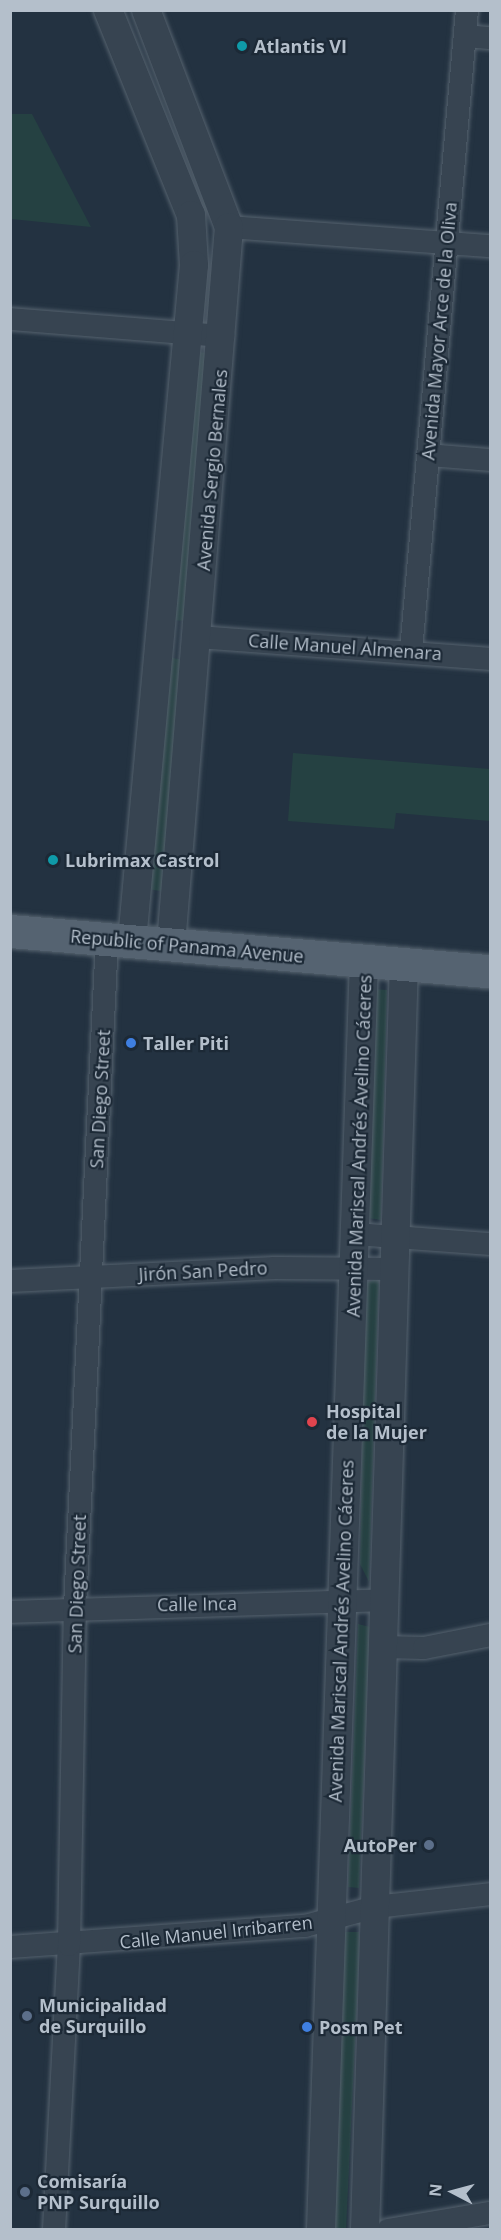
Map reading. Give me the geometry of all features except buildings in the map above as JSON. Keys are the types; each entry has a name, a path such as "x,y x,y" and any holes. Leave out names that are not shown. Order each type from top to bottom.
{"main road":[{"name":"Republic of Panama Avenue","path":"10,931 490,971"}],"street":[{"name":"Avenida Sergio Bernales","path":"108,10 158,128 191,215 194,265 120,940"},
{"name":"Avenida Sergio Bernales","path":"146,10 189,114 230,226 199,637 171,945"},
{"name":"Avenida Mayor Arce de la Oliva","path":"411,651 467,10"},
{"path":"465,36 490,38"},
{"path":"158,128 189,114"},
{"path":"230,226 490,246"},
{"path":"10,319 223,336"},
{"path":"428,455 490,460"},
{"name":"Calle Manuel Almenara","path":"199,637 411,651 490,659"},
{"name":"San Diego Street","path":"54,2229 69,1945 75,1607 91,1277 120,940"},
{"name":"Avenida Mariscal Andrés Avelino Cáceres","path":"321,2229 328,1920 343,1600 364,961"},
{"path":"365,2229 404,964"},
{"path":"356,1234 490,1244"},
{"name":"Jirón San Pedro","path":"10,1281 395,1269"},
{"name":"Calle Inca","path":"10,1612 75,1607 385,1600"},
{"path":"382,1647 457,1645 490,1635"},
{"name":"Calle Manuel Irribarren","path":"10,1947 69,1945 305,1926 375,1907 490,1894"},
{"path":"388,2229 490,2213"}],"green space":[{"path":"11,114 32,114 91,227 11,219"},
{"path":"191,352 208,353 188,621 168,620"},
{"path":"166,657 186,660 167,892 147,889"},
{"path":"293,753 490,769 490,821 396,813 394,829 288,821"},
{"path":"373,989 387,990 381,1220 368,1218"},
{"path":"379,1278 369,1582 360,1564 365,1283"},
{"path":"358,1624 370,1627 359,1888 348,1887"},
{"path":"342,1932 359,1932 360,1942 346,2229 333,2230"}],"place":[{"name":"Atlantis VI","path":"242,46"},
{"name":"Lubrimax Castrol","path":"53,860"},
{"name":"Taller Piti","path":"131,1043"},
{"name":"Hospital de la Mujer","path":"312,1422"},
{"name":"AutoPer","path":"429,1845"},
{"name":"Municipalidad de Surquillo","path":"27,2016"},
{"name":"Posm Pet","path":"307,2027"},
{"name":"Comisaría PNP Surquillo","path":"25,2192"}]}
